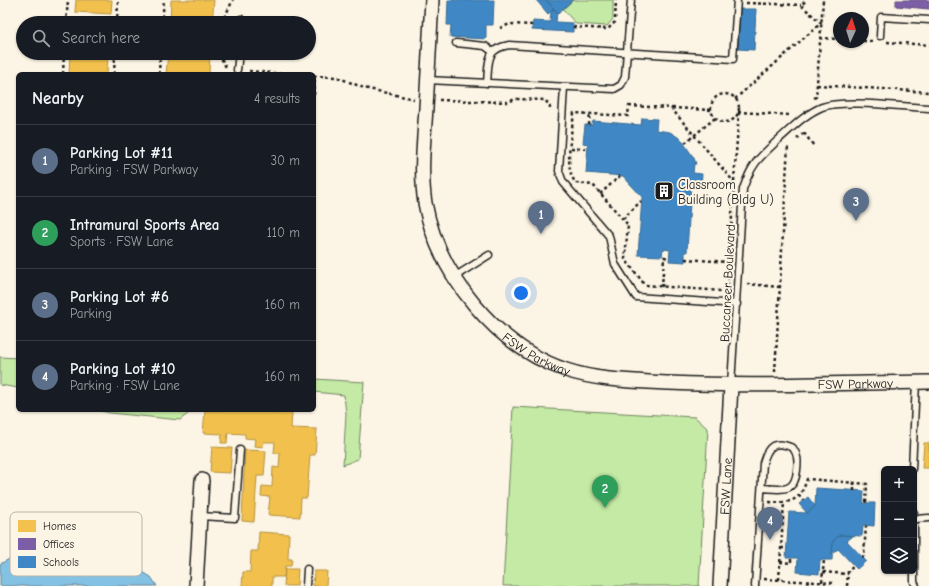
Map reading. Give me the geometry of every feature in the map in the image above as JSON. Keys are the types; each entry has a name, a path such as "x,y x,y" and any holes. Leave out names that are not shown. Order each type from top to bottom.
{"street":[{"name":"FSW Parkway","path":"432,0 422,162 425,203 435,237 454,277 472,302 498,329 540,358 566,370 616,380 731,386 922,382"},
{"name":"FSW Lane","path":"720,586 731,386"},
{"path":"196,586 202,480"}],"lane":[{"path":"427,80 614,89 621,85 625,77 631,0"},
{"path":"488,83 489,58 492,51 499,47 509,45 733,59 737,1"},
{"path":"880,36 881,17 929,20"},
{"path":"456,43 485,46 492,51"},
{"path":"237,70 238,60"},
{"path":"564,87 559,171 563,182 609,236 615,264 636,297 736,304"},
{"name":"Buccaneer Boulevard","path":"731,386 743,189 749,171 757,160 797,124 822,107 837,103 929,108"},
{"path":"454,277 489,255"},
{"path":"912,466 922,382"},
{"path":"755,586 763,463 766,450 775,445 787,445 793,448 798,458 795,483 790,488 762,488"},
{"path":"200,516 235,518 240,450"},
{"path":"917,516 929,518"},
{"path":"914,538 914,582 916,586"},
{"path":"306,586 307,569"}],"path":[{"path":"67,16 68,0"},
{"path":"117,16 118,0"},
{"path":"163,16 164,0"},
{"path":"225,16 233,0"},
{"path":"573,27 608,29 615,22 616,0"},
{"path":"801,5 807,0"},
{"path":"810,100 816,97 823,0"},
{"path":"737,1 801,5 821,23"},
{"path":"735,99 821,23"},
{"path":"500,28 510,24 532,25"},
{"path":"820,38 833,39"},
{"path":"885,42 929,45"},
{"path":"63,72 64,60"},
{"path":"114,72 115,60"},
{"path":"159,72 160,60"},
{"path":"222,60 227,72"},
{"path":"249,71 260,72"},
{"path":"817,85 929,92"},
{"path":"711,110 629,106 628,116 574,113 569,168 572,178 576,183 592,184 628,225 625,259 645,285 720,291 725,289 728,283 738,112 735,99 727,95 718,96 712,102 711,110 715,118 723,122 732,120 738,112"},
{"path":"671,108 734,182"},
{"path":"738,112 790,116 795,112"},
{"path":"589,125 590,114"},
{"path":"685,144 694,134 715,118"},
{"path":"774,384 788,146 803,132 814,146"},
{"path":"571,148 588,149"},
{"path":"600,194 620,176"},
{"path":"623,219 642,202"},
{"path":"662,287 664,257 669,258"},
{"path":"685,259 729,262"},
{"path":"747,284 780,287"},
{"path":"761,502 788,503 799,496 807,479 867,484 866,503"},
{"path":"854,483 854,491"},
{"path":"799,496 803,501"},
{"path":"779,580 784,502"},
{"path":"862,558 864,554 866,525"},
{"path":"781,548 787,548"},
{"path":"780,562 791,563 791,558"},
{"path":"822,582 824,560"},
{"path":"847,586 848,571 854,566"},
{"path":"823,572 848,574"},
{"path":"756,578 833,583"}],"green space":[{"path":"573,0 613,0 613,19 607,26 576,24 563,9"},
{"path":"0,357 16,358 16,388 0,385"},
{"path":"316,379 364,382 358,459 343,465 346,414 344,395 316,392"},
{"path":"513,407 695,417 708,429 699,586 503,586"},
{"path":"106,412 190,412 180,420"}],"water":[{"path":"10,559 10,576 142,576 142,572 151,577 157,586 0,586 0,564"}],"building: Homes":[{"path":"76,0 112,0 111,14 75,12"},
{"path":"171,0 214,0 213,16 170,16"},
{"path":"70,60 108,60 107,72 69,72"},
{"path":"167,60 210,60 209,72 166,72"},
{"path":"205,412 292,413 291,428 317,429 315,455 310,455 307,498 301,498 300,517 268,515 270,497 261,496 262,486 272,487 273,467 279,468 280,453 274,453 275,442 264,442 263,447 254,446 255,439 245,438 245,434 228,433 227,443 221,443 222,434 203,433"},
{"path":"924,443 929,443 929,468 922,468"},
{"path":"212,447 232,448 230,473 210,472"},
{"path":"245,450 266,451 264,476 257,476 254,522 242,521"},
{"path":"259,532 289,534 288,559 292,559 291,566 285,566 284,577 272,577 272,586 242,586 243,572 250,572 251,551 258,551"},
{"path":"285,569 298,569 297,586 284,586"},
{"path":"314,571 327,571 326,586 313,586"}],"building: Offices":[{"path":"896,0 929,0 929,9 896,6"}],"building: Schools":[{"path":"448,0 494,0 493,25 486,25 486,39 450,37 451,25 447,25"},
{"path":"536,0 546,0 554,9 548,14"},
{"path":"546,0 573,0 558,13"},
{"path":"554,9 557,12 556,22 573,23 573,32 532,30 533,21 550,22 551,12"},
{"path":"739,9 756,9 754,50 738,49"},
{"name":"Classroom Building (Bldg U)","path":"642,118 657,119 656,130 670,132 681,139 694,158 696,164 694,164 693,173 702,174 701,186 691,186 687,252 685,252 685,262 669,261 670,250 663,249 662,256 638,255 642,197 623,176 586,173 588,144 583,143 585,125 592,125 593,121 641,125"},
{"path":"816,488 864,491 863,503 875,503 874,526 863,525 862,536 840,535 833,541 832,560 820,560 819,574 797,572 798,558 786,558 789,512 807,513 815,506"},
{"path":"808,497 815,506 807,513 799,504"},
{"path":"840,535 853,536 847,541 866,561 857,569 838,549 832,554 833,541"}],"place":[{"name":"Classroom Building (Bldg U)","path":"664,191"},
{"name":"Parking Lot #6","path":"856,221"},
{"name":"Parking Lot #11","path":"541,234"},
{"name":"Intramural Sports Area","path":"605,508"},
{"name":"Parking Lot #10","path":"770,540"}]}
